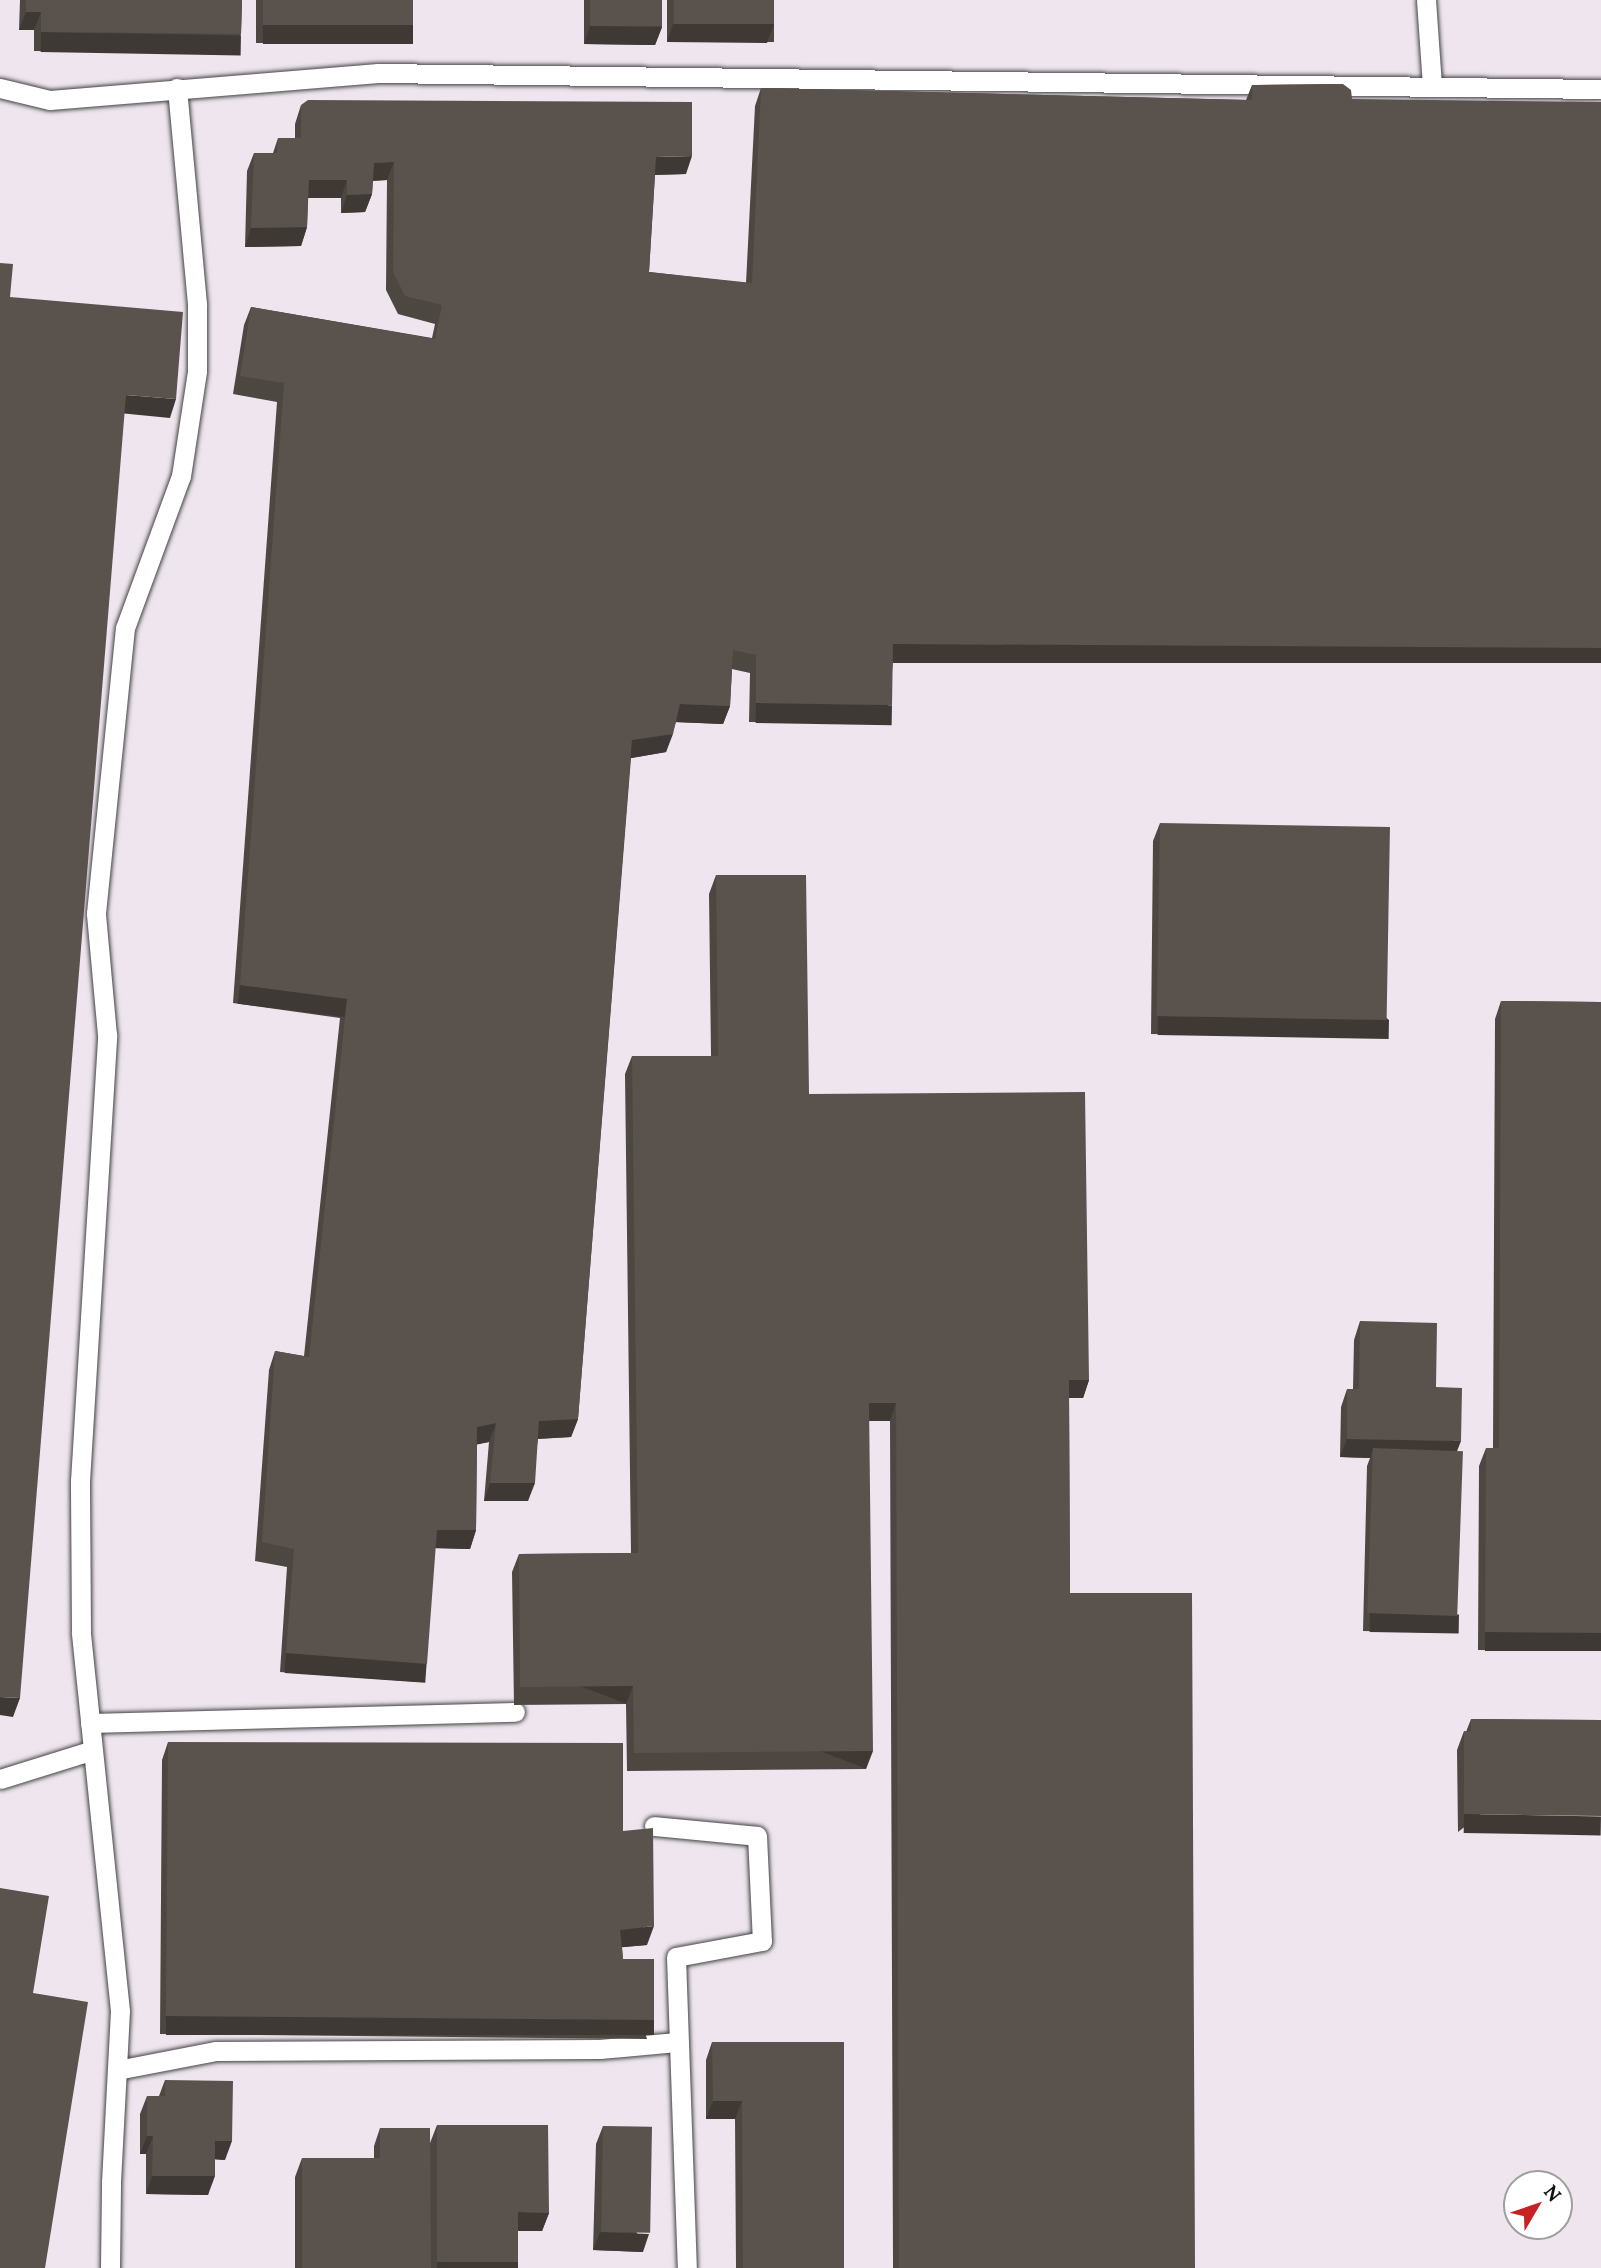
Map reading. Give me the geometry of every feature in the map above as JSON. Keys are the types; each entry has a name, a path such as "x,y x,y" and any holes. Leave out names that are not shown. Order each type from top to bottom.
{"lane":[{"path":"1426,0 1432,85"},
{"path":"0,88 50,100 378,73 1601,89"},
{"path":"110,2268 120,2011 81,1632 80,1481 107,1035 96,913 125,628 181,476 197,371 197,304 177,88"},
{"path":"90,1723 515,1712"},
{"path":"0,1779 93,1750"},
{"path":"654,1826 757,1836 762,1941 677,1957 677,2042 687,2268"},
{"path":"117,2070 216,2051 600,2049 677,2042"}],"shaded area":[{"path":"0,0 1601,0 1601,2268 0,2268"}],"building":[{"path":"26,0 242,0 241,34 41,32 41,12 26,12"},
{"path":"263,0 413,0 413,25 263,25"},
{"path":"590,0 662,0 662,26 590,26"},
{"path":"674,0 774,0 774,24 674,24"},
{"path":"1343,84 1351,90 1352,99 1601,102 1601,648 893,644 892,705 756,703 756,655 733,650 730,706 680,704 673,734 632,740 578,1419 539,1421 535,1483 490,1483 496,1423 477,1427 476,1530 437,1530 427,1664 286,1653 294,1549 262,1542 275,1351 309,1357 347,999 240,985 284,383 240,376 251,307 435,339 442,305 405,296 393,272 394,162 374,163 372,194 347,195 347,180 309,180 307,227 251,228 254,153 277,153 278,138 301,138 301,105 308,100 692,102 692,156 656,157 649,272 752,283 761,88 1252,100 1252,85"},
{"path":"0,263 13,264 10,297 183,312 176,399 126,395 20,1698 0,1697"},
{"path":"1160,823 1390,827 1387,1020 1157,1016"},
{"path":"716,875 806,875 809,1094 1085,1092 1089,1380 1069,1380 1070,1593 1192,1593 1195,2268 899,2268 896,1403 869,1403 873,1751 634,1753 633,1686 520,1687 519,1554 638,1553 632,1056 718,1056"},
{"path":"1501,1001 1601,1002 1601,1633 1485,1632 1486,1448 1499,1448"},
{"path":"1360,1321 1437,1323 1436,1387 1462,1388 1461,1441 1347,1439 1347,1389 1359,1389"},
{"path":"1373,1448 1463,1451 1457,1616 1367,1613"},
{"path":"1471,1719 1601,1720 1601,1816 1464,1814 1464,1731 1471,1732"},
{"path":"168,1742 623,1743 623,1831 653,1828 654,1926 620,1930 623,1959 654,1959 654,2020 166,2016"},
{"path":"0,1888 49,1896 33,1993 88,2002 45,2268 0,2268"},
{"path":"712,2042 844,2042 844,2268 743,2268 742,2101 713,2101"},
{"path":"165,2080 233,2081 232,2141 215,2141 215,2176 152,2176 153,2136 147,2136 147,2096 165,2096"},
{"path":"437,2125 548,2125 549,2213 518,2212 518,2262 437,2262"},
{"path":"603,2126 652,2127 650,2233 601,2232"},
{"path":"380,2128 430,2128 431,2268 302,2268 302,2158 380,2158"}]}
